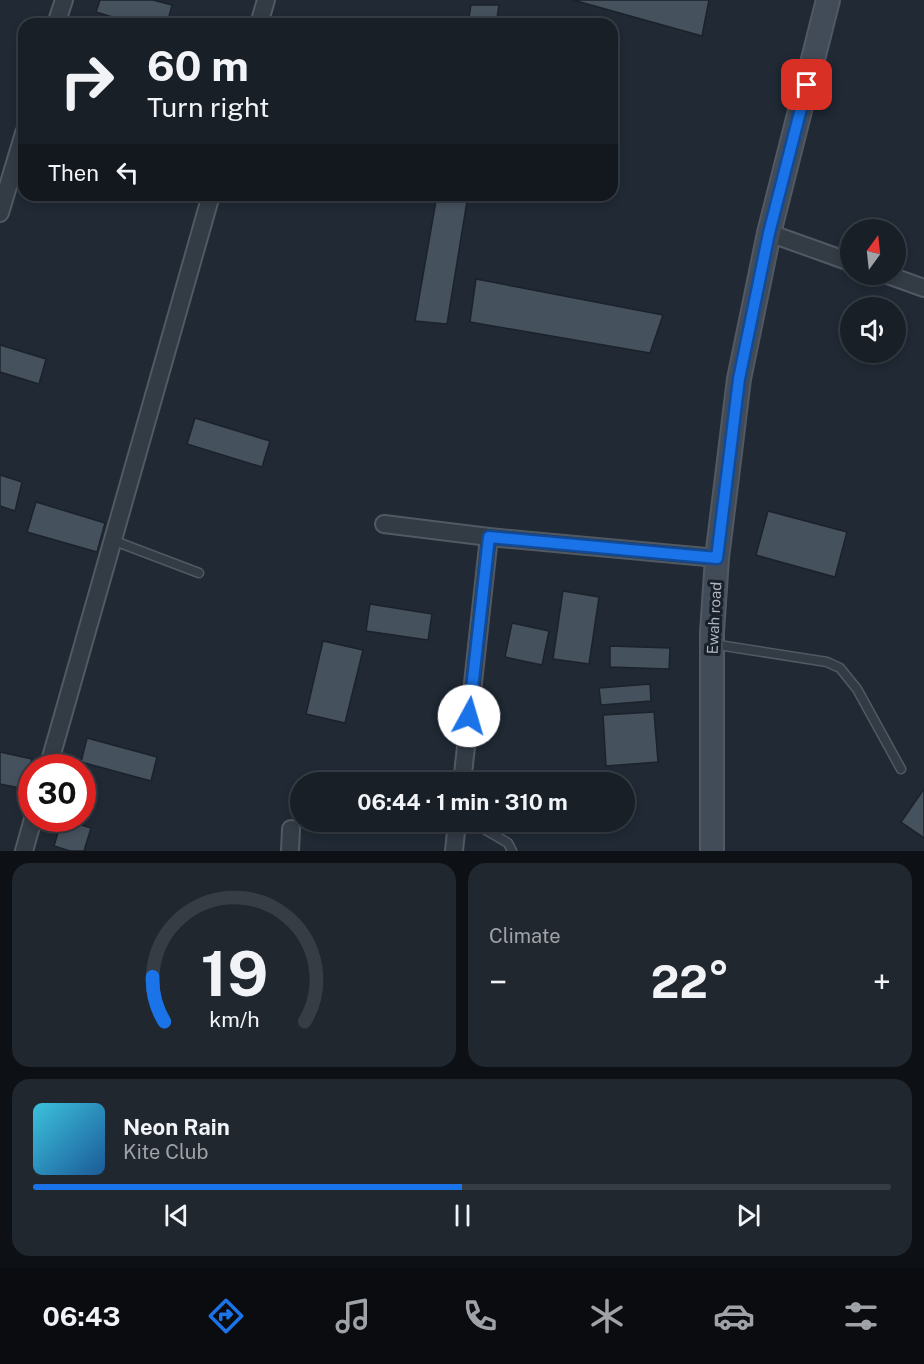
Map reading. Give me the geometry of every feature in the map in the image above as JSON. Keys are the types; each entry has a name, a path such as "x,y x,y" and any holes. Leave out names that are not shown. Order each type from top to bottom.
{"street":[{"path":"58,18 63,0"},
{"path":"261,18 266,0"},
{"name":"Ewah road","path":"709,848 712,644 717,558 739,379 769,233 828,0"},
{"path":"0,213 18,152"},
{"path":"52,754 209,201"},
{"path":"769,233 840,258"},
{"path":"906,282 924,288"},
{"path":"384,524 489,537 717,558"},
{"path":"463,772 489,537"},
{"path":"24,851 29,832"},
{"path":"290,851 291,832"},
{"path":"454,851 456,832"}],"lane":[{"path":"112,540 199,573"},
{"path":"712,644 827,662 840,668 857,689 901,769"},
{"path":"489,832 508,843 512,851"}],"building":[{"path":"100,0 153,0 172,5 169,18 116,18 96,12"},
{"path":"573,0 709,0 702,36"},
{"path":"471,5 499,5 497,18 469,18"},
{"path":"436,201 467,201 447,324 415,321"},
{"path":"476,279 663,315 650,353 470,322"},
{"path":"0,345 46,359 39,384 0,372"},
{"path":"195,418 270,441 262,467 187,444"},
{"path":"0,475 22,482 15,511 0,506"},
{"path":"36,502 105,523 97,552 27,532"},
{"path":"768,511 847,532 835,577 756,555"},
{"path":"563,591 599,597 589,664 553,659"},
{"path":"370,604 432,614 428,640 366,631"},
{"path":"512,623 549,631 542,665 505,657"},
{"path":"323,641 363,650 345,723 306,714"},
{"path":"610,646 670,648 669,669 610,667"},
{"path":"650,684 651,701 601,705 599,688"},
{"path":"654,712 658,762 606,766 603,715"},
{"path":"87,738 157,757 151,781 96,766 96,754 83,754"},
{"path":"0,752 18,756 18,788 0,784"},
{"path":"924,789 924,838 901,822"},
{"path":"58,832 90,832 84,851 70,851 54,846"}],"route":[{"path":"469,716 489,537 717,558 739,379 769,233 807,85"}]}
